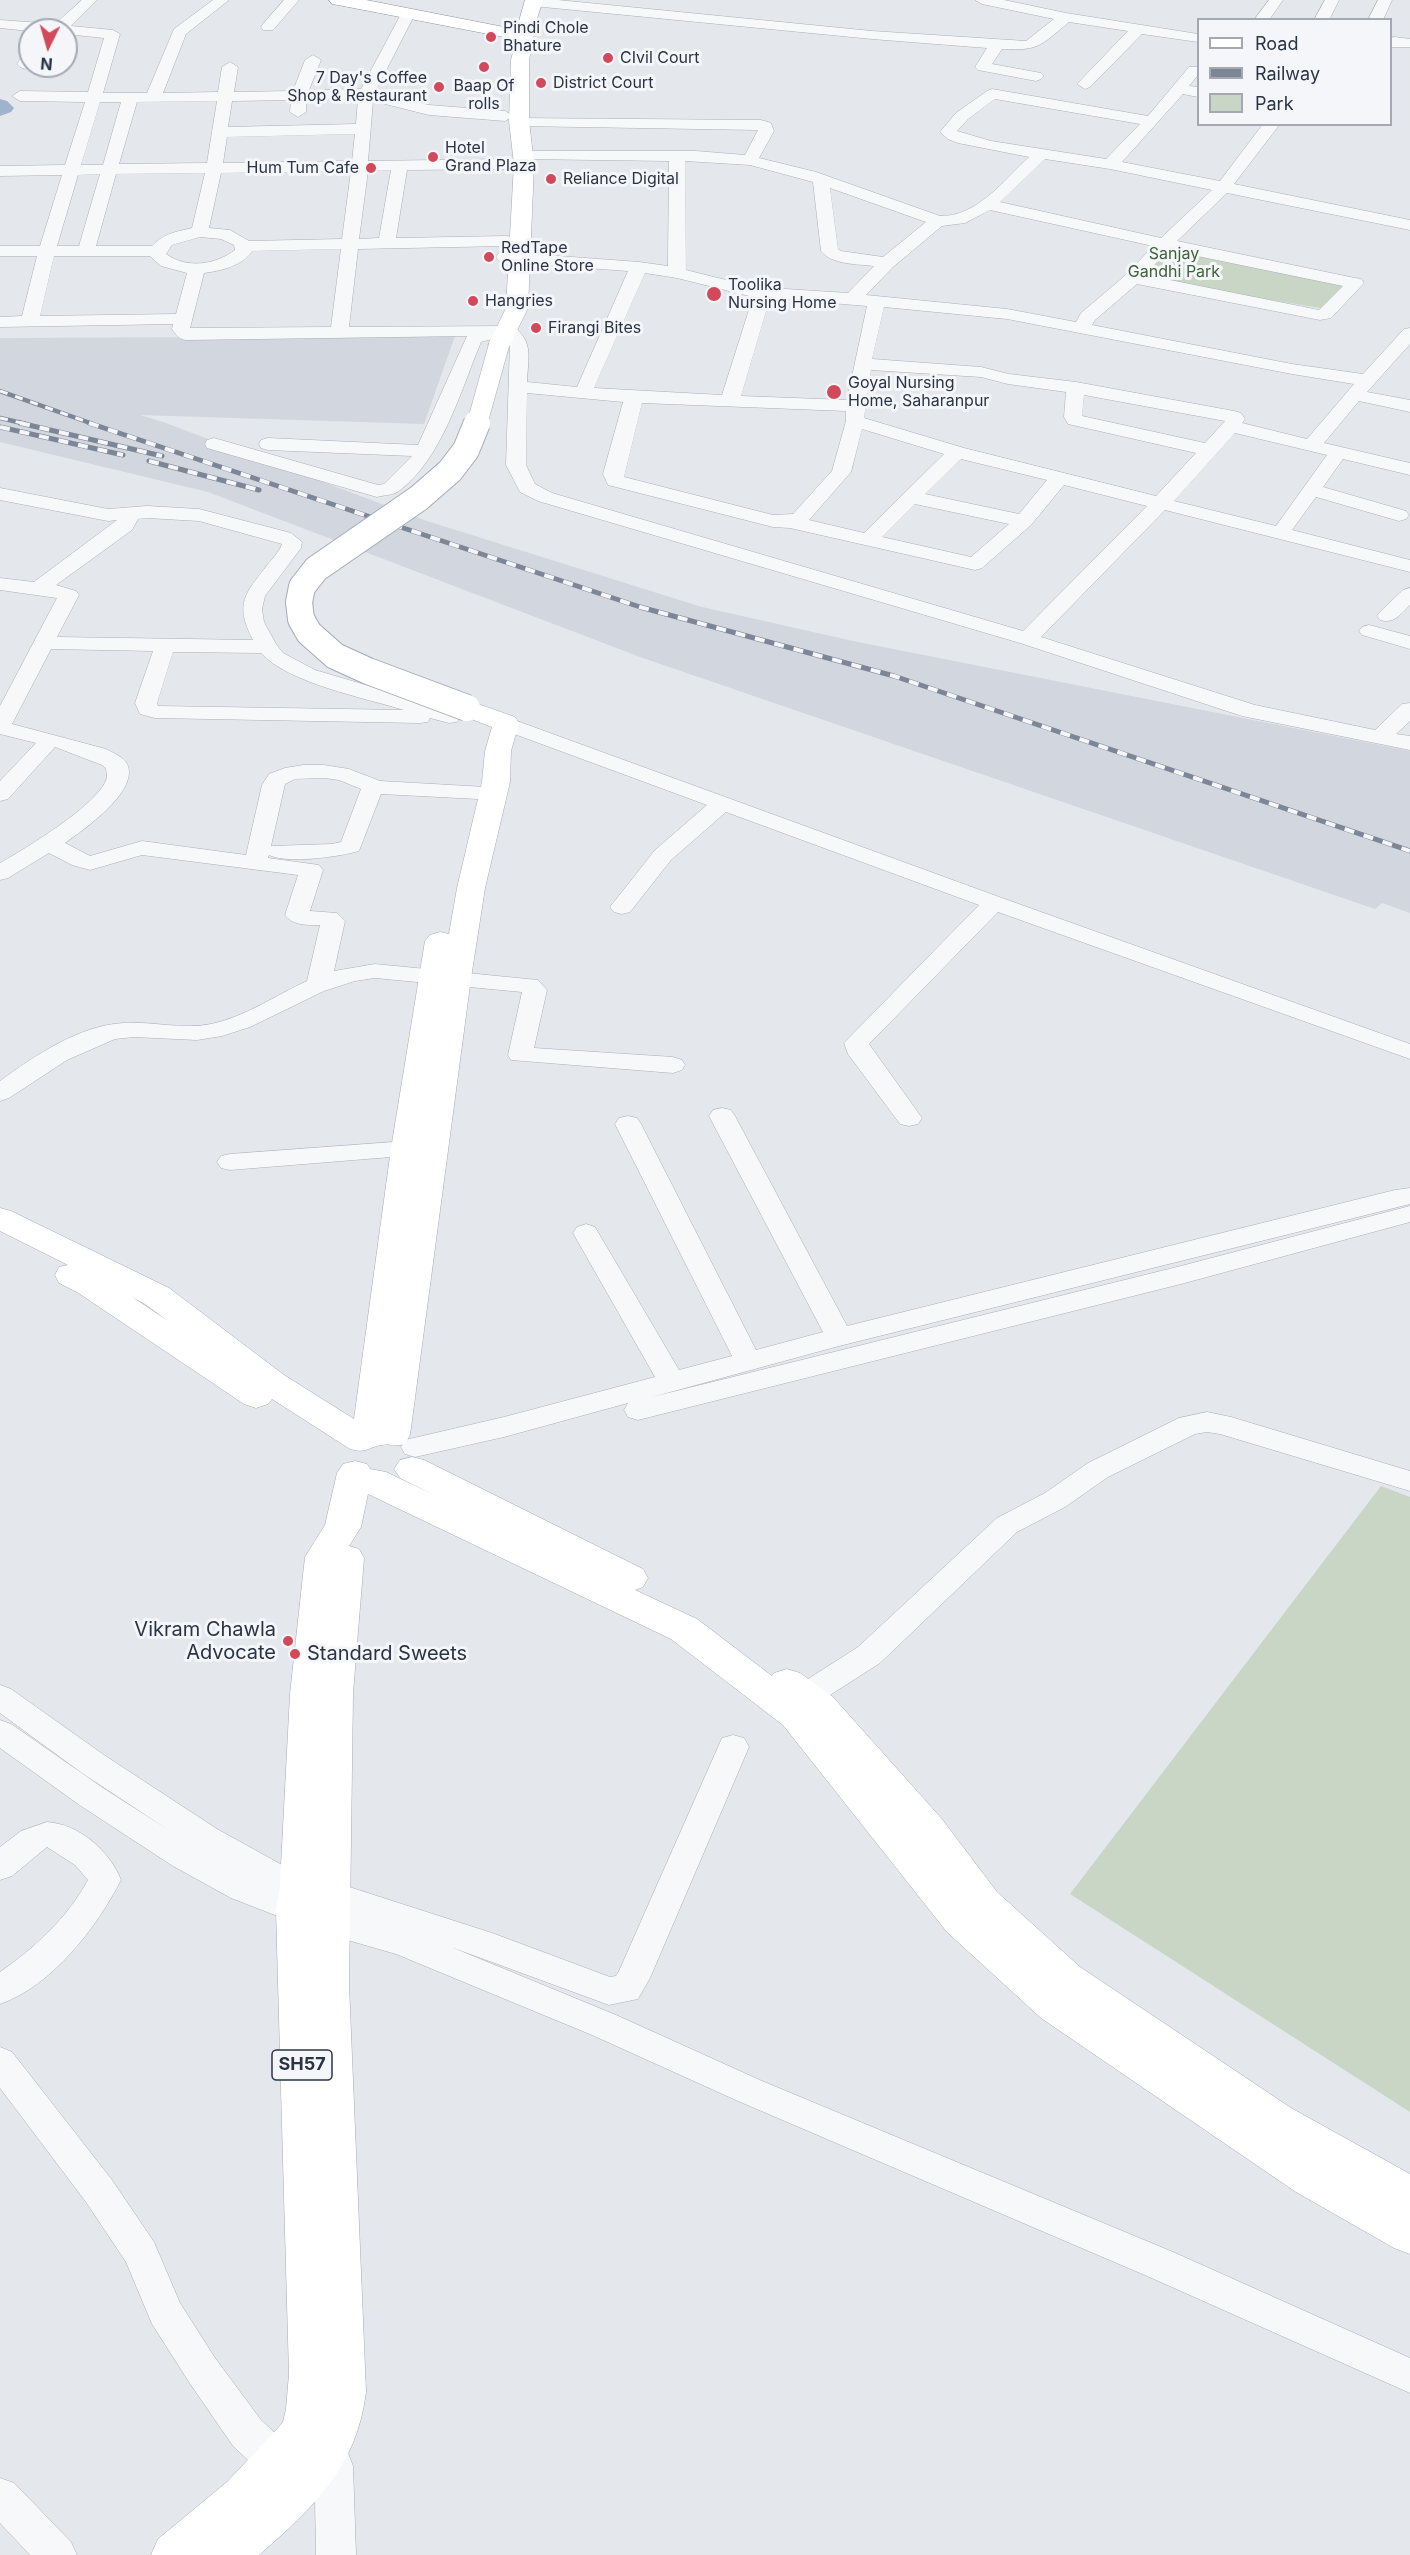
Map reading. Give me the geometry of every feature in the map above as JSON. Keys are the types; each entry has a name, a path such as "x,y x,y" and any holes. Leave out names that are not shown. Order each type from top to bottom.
{"main road":[{"path":"338,0 519,34"},
{"path":"481,723 331,652 319,643 302,621 300,599 302,585 323,564 430,490 460,460 475,426 506,331 504,308 515,159 512,118 519,34 530,1"},
{"path":"383,1456 444,977 450,887 484,773 481,723"},
{"path":"383,1456 407,1149 444,977 471,888 496,782 481,723"},
{"path":"0,1218 157,1296 272,1383 383,1456"},
{"path":"0,1238 89,1284 684,1629 807,1706 911,1834 961,1920 1056,2006 1267,2132 1410,2196"},
{"name":"SH57","path":"306,2474 305,2428 312,2393 313,1902 309,1694 324,1557 383,1456"},
{"name":"SH57","path":"222,2555 257,2527 320,2458 334,2436 343,2392 328,1985 313,1902"},
{"path":"1267,2132 1311,2179 1410,2234"},
{"name":"SH57","path":"175,2555 237,2506 306,2474"}],"street":[{"path":"73,0 89,0"},
{"path":"65,18 89,0"},
{"path":"153,98 179,32 222,0"},
{"path":"268,27 292,0"},
{"path":"982,0 1197,38"},
{"path":"1262,18 1276,0"},
{"path":"1322,18 1332,0"},
{"path":"1376,18 1385,0"},
{"path":"530,1 799,28 1031,45 1066,16"},
{"path":"339,333 360,166 366,94 408,14"},
{"path":"0,24 18,26"},
{"path":"1085,84 1138,29"},
{"path":"30,321 48,251 113,34 78,31"},
{"path":"1392,42 1410,43"},
{"path":"997,44 983,67 1036,76"},
{"path":"293,167 299,95 313,60"},
{"path":"200,232 214,168 230,67"},
{"path":"1110,164 1144,130 1149,121 1197,68"},
{"path":"1179,89 1197,92"},
{"path":"20,96 153,98 366,94 440,112 512,118 760,124 765,126 766,131 750,160"},
{"path":"1149,121 992,94 962,116 948,132 970,140 1041,154 1110,164 1410,225"},
{"path":"86,251 130,98"},
{"path":"1082,328 1088,317 1132,278 1223,188 1270,126"},
{"path":"220,132 363,129"},
{"path":"0,171 360,166 515,159 677,156 750,160 821,180 938,221 962,219 987,204 1041,154"},
{"path":"677,156 678,273"},
{"path":"387,244 400,165"},
{"path":"821,180 830,252 887,263"},
{"path":"987,204 1108,232 1166,242 1355,283 1325,314 1320,315 1132,278"},
{"path":"852,299 887,263 938,221"},
{"path":"157,251 160,245 175,237 200,232 234,237 244,246 387,244 510,251 678,273 763,293 1007,314 1292,369 1361,388 1410,406"},
{"path":"157,251 163,261 172,265 197,268 226,263 237,258 243,252 244,246"},
{"path":"0,251 157,251"},
{"path":"584,391 639,267"},
{"path":"197,268 181,329 186,335 506,331 517,338 519,344 516,465 527,488 535,492 1027,639 1250,711 1410,743"},
{"path":"730,400 763,293"},
{"path":"790,522 800,518 841,472 877,302"},
{"path":"0,322 184,319"},
{"path":"214,444 377,491 391,488 415,464 424,451 472,343 477,337 506,331"},
{"path":"1312,445 1410,333"},
{"path":"863,364 981,372 1008,379 1076,388 1234,417 1236,420 1161,503 1027,639"},
{"path":"517,387 634,397 730,400 855,413 957,452 1410,566"},
{"path":"1076,388 1073,417 1075,420 1209,450"},
{"path":"634,397 613,474 615,481 773,521 790,522 870,538 975,564 1024,521 1059,478"},
{"path":"1231,426 1410,469"},
{"path":"268,444 424,451"},
{"path":"1280,534 1339,451"},
{"path":"870,538 957,452"},
{"path":"1310,489 1399,515"},
{"path":"0,494 108,515 165,512 199,515 284,537 292,542 287,554 255,595 252,609 255,622 267,647 276,657 308,674 481,723 722,803 1410,1052"},
{"path":"911,497 1024,521"},
{"path":"39,588 120,531 128,523 130,513"},
{"path":"0,584 39,588 69,595 0,728 78,747 111,760 118,767 118,774 110,790 88,815 51,844 5,866"},
{"path":"1387,616 1410,594"},
{"path":"1369,631 1410,643"},
{"path":"46,643 267,647"},
{"path":"165,645 146,703 147,709 155,712 481,723"},
{"path":"1380,737 1410,709"},
{"path":"0,794 49,741"},
{"path":"258,856 274,779 282,774 327,772 341,774 373,787 478,792"},
{"path":"51,844 88,863 100,861 131,848 258,856 333,851 351,846 373,787"},
{"path":"622,907 663,855 722,803"},
{"path":"258,856 310,870 297,915 304,918 329,918 333,921 319,983"},
{"path":"909,1118 857,1049 856,1043 994,903"},
{"path":"0,1093 30,1072 108,1031 132,1029 190,1033 222,1029 319,983 358,972 529,985 534,988 519,1052 522,1056 674,1065"},
{"path":"722,1116 839,1337"},
{"path":"628,1124 748,1361"},
{"path":"230,1162 407,1149"},
{"path":"383,1456 504,1427 839,1337 1410,1196"},
{"path":"383,1456 1181,1275 1410,1214"},
{"path":"586,1233 672,1382"},
{"path":"807,1706 869,1655 1007,1525 1055,1500 1098,1470 1189,1425 1207,1422 1221,1425 1410,1481"},
{"path":"0,1697 93,1764 206,1838 313,1902 373,1932 408,1944 604,2025 750,2091 1160,2264 1410,2376"},
{"path":"0,1732 83,1791 185,1857 243,1889 313,1902 480,1942 609,1991 626,1989 633,1978 733,1747"},
{"path":"0,1867 24,1846 47,1834 57,1836 92,1859 102,1871 105,1880 63,1939 38,1963 0,1989"},
{"path":"0,2062 99,2191 141,2253 165,2312 202,2370 247,2433 263,2448 306,2474 336,2555"},
{"path":"0,2496 57,2555"}],"shaded area":[{"path":"455,336 424,424 140,415 427,521 702,607 853,641 1410,751 1410,913 1382,903 1375,909 640,657 208,492 0,442 0,338"}],"green space":[{"name":"Sanjay Gandhi Park","path":"1163,239 1350,280 1326,309 1132,277"},
{"path":"1381,1486 1410,1497 1410,2112 1070,1894"}],"waterway":[{"path":"0,105 4,108 0,110"}],"railway":[{"path":"0,391 93,424"},
{"path":"0,418 26,424"},
{"path":"20,423 162,456"},
{"path":"89,423 640,607 894,676 1410,851"},
{"path":"0,427 123,455"},
{"path":"149,461 259,490"}],"place":[{"name":"Pindi Chole Bhature","path":"491,37"},
{"name":"CIvil Court","path":"608,58"},
{"name":"Baap Of rolls","path":"484,67"},
{"name":"District Court","path":"541,83"},
{"name":"7 Day's Coffee Shop & Restaurant","path":"439,87"},
{"name":"Hotel Grand Plaza","path":"433,157"},
{"name":"Hum Tum Cafe","path":"371,168"},
{"name":"Reliance Digital","path":"551,179"},
{"name":"RedTape Online Store","path":"489,257"},
{"name":"Toolika Nursing Home","path":"714,294"},
{"name":"Hangries","path":"473,301"},
{"name":"Firangi Bites","path":"536,328"},
{"name":"Goyal Nursing Home, Saharanpur","path":"834,392"},
{"name":"Vikram Chawla Advocate","path":"288,1641"},
{"name":"Standard Sweets","path":"295,1654"}]}
